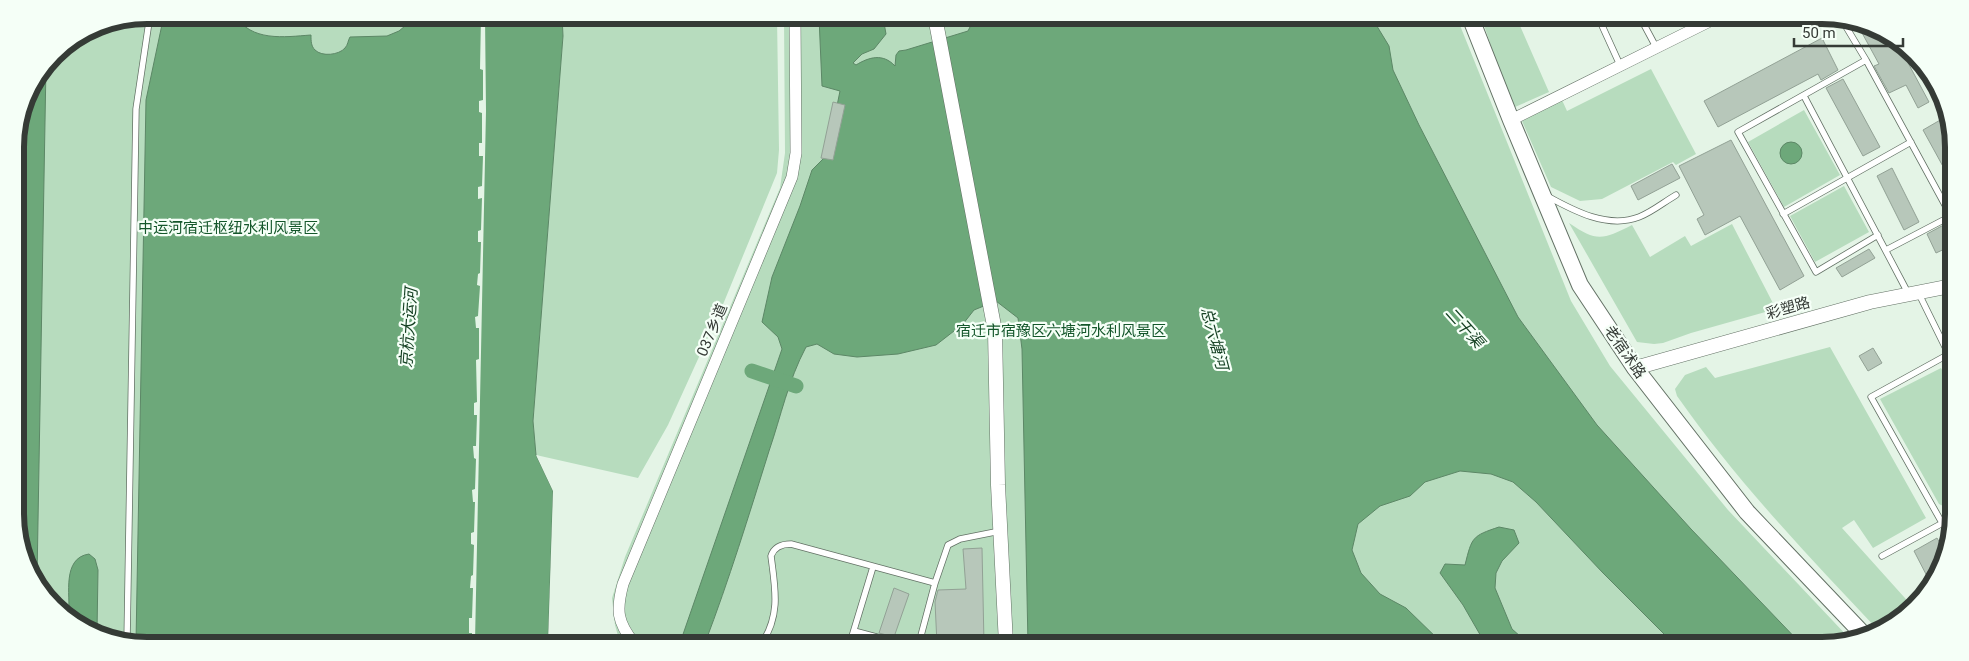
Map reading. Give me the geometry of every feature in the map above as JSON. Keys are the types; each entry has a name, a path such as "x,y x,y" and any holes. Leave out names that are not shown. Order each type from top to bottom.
{"main road":[{"name":"老宿沭路","path":"1473,24 1580,286 1635,368 1747,512 1860,631"}],"street":[{"name":"037乡道","path":"630,637 621,622 618,608 623,584 792,177 796,153 795,24"},
{"path":"937,24 995,331 1000,531 1006,637"},
{"path":"1511,120 1704,24"},
{"name":"彩塑路","path":"1635,368 1870,302 1945,287"}],"lane":[{"path":"127,635 136,109 149,24"},
{"path":"1601,24 1620,65"},
{"path":"1644,24 1656,47"},
{"path":"1846,26 1945,205"},
{"path":"1866,60 1738,132 1816,272 1878,235"},
{"path":"1804,96 1886,250 1914,293 1945,347"},
{"path":"1783,214 1911,142"},
{"path":"1541,193 1581,214 1596,219 1619,220 1638,217 1676,195"},
{"path":"1886,250 1945,219"},
{"path":"1944,527 1871,397 1945,359"},
{"path":"1882,556 1942,523"},
{"path":"921,637 935,583 948,545 960,539 1000,531"},
{"path":"766,637 775,612 772,556 775,549 781,546 791,544 935,583"},
{"path":"852,637 873,567"},
{"path":"854,630 878,637"}],"green space":[{"name":"中运河宿迁枢纽水利风景区","path":"447,24 431,637 146,637 115,633 99,628 78,617 44,583 30,554 24,523 24,138 33,99 44,78 78,44 107,30 130,25"},
{"path":"562,24 777,24 779,150 777,173 724,302 668,425 638,478 536,455 533,421"},
{"name":"宿迁市宿豫区六塘河水利风景区","path":"784,24 1459,24 1571,301 1610,366 1728,510 1846,635 1831,637 618,637 612,598 625,557 780,188 785,153"},
{"path":"1484,24 1519,24 1549,92 1515,107 1501,76"},
{"path":"1651,69 1696,154 1676,165 1673,162 1602,199 1580,201 1551,187 1522,121 1562,100 1567,111"},
{"path":"1804,110 1840,175 1784,207 1748,142"},
{"path":"1844,186 1869,232 1815,262 1790,216"},
{"path":"1569,223 1586,233 1600,237 1613,234 1632,225 1650,257 1685,236 1691,246 1732,224 1776,309 1691,333 1663,343 1637,342"},
{"path":"1830,347 1926,518 1873,548 1854,520 1842,528 1908,602 1897,612 1874,626 1747,487 1723,457 1677,396 1675,389 1685,375 1706,367 1715,378"},
{"path":"1941,368 1945,375 1945,506 1939,504 1880,399"}],"water":[{"name":"中运河宿迁枢纽水利风景区","path":"162,24 242,24 259,34 269,36 311,35 314,48 318,52 322,54 335,54 346,47 350,37 387,36 399,31 407,24 562,24 533,421 536,455 553,491 548,637 136,636 146,100"},
{"name":"宿迁市宿豫区六塘河水利风景区","path":"819,24 884,24 886,34 874,49 862,54 853,63 856,65 871,58 881,58 886,59 895,66 896,55 899,51 968,31 972,24 1376,24 1389,46 1393,70 1419,125 1518,317 1597,425 1691,529 1794,637 1667,637 1536,502 1513,482 1491,474 1460,471 1425,482 1410,496 1380,506 1358,524 1352,550 1361,573 1380,594 1406,608 1436,637 1028,637 1022,349 1018,318 996,301 974,310 963,324 936,345 898,354 857,357 834,354 817,344 806,347 790,386 739,547 707,637 682,637 782,349 778,337 762,322 772,277 812,170 827,155 840,91 822,86"},
{"path":"46,76 37,571 30,554 24,523 24,138 33,99"},
{"path":"1791,142 1799,145 1802,153 1799,161 1791,164 1783,161 1780,153 1783,145"},
{"path":"1499,527 1514,530 1519,543 1502,561 1496,573 1495,588 1512,629 1521,637 1481,637 1463,605 1440,573 1445,564 1465,565 1474,539 1483,533"},
{"path":"89,554 95,559 98,570 97,627 78,617 69,610 69,578 75,562 80,557"}],"pier":[{"path":"481,24 485,24 486,111 475,637 472,637 472,633 469,633 469,618 472,618 473,588 470,588 471,576 473,575 474,545 471,544 471,533 474,532 475,502 473,502 472,490 475,489 476,459 474,458 473,446 476,446 477,415 474,415 474,403 477,402 476,360 479,359 479,328 476,328 475,317 478,316 480,286 477,285 478,274 480,273 481,242 478,242 478,231 481,230 482,198 478,199 478,187 482,186 483,156 479,156 479,143 482,143 482,113 479,112 479,101 483,100 483,70 480,69"},
{"path":"536,455 539,456 556,491 550,637 548,637 553,491"}],"building":[{"path":"1860,30 1884,40 1904,55 1929,102 1918,108 1906,85 1889,93 1874,66 1879,64"},
{"path":"1822,38 1838,70 1821,80 1818,74 1718,127 1704,101"},
{"path":"1843,79 1880,147 1863,156 1826,88"},
{"path":"833,102 845,105 833,160 821,158"},
{"path":"1942,119 1945,138 1945,170 1923,130"},
{"path":"1731,140 1804,276 1780,290 1740,216 1705,235 1697,219 1704,215 1679,166"},
{"path":"1672,164 1680,178 1638,200 1631,186"},
{"path":"1892,168 1919,222 1904,230 1877,176"},
{"path":"1945,224 1945,249 1936,253 1927,234"},
{"path":"1869,249 1875,258 1842,277 1836,268"},
{"path":"1873,348 1882,363 1868,371 1859,356"},
{"path":"1937,538 1941,545 1928,578 1914,551"},
{"path":"982,548 984,637 937,637 935,602 938,590 966,589 963,549"},
{"path":"894,588 909,594 894,637 879,633"}],"waterway":[{"path":"752,371 796,386"}],"water label":[{"name":"二干渠","path":"1465,327"},
{"name":"京杭大运河","path":"408,328"},
{"name":"总六塘河","path":"1215,338"}]}
